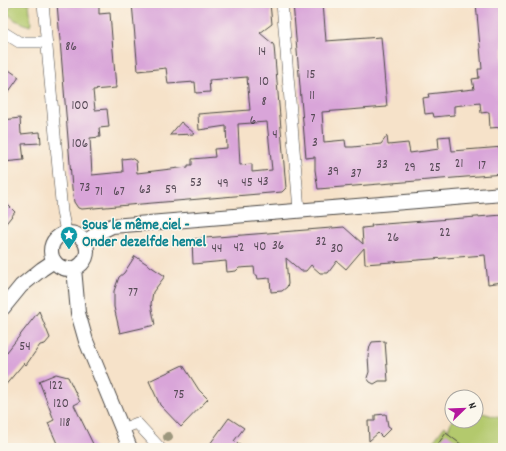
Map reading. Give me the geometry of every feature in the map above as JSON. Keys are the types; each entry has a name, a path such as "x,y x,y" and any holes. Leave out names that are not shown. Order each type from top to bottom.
{"street":[{"path":"43,3 62,212 66,232"},
{"path":"282,3 299,210"},
{"path":"3,32 19,42 46,42"},
{"path":"85,242 112,226 503,194"},
{"path":"66,232 78,234 85,242 87,251 85,260 82,264 74,268 63,268 54,261 51,256 50,249 52,243 60,234 66,232"},
{"path":"3,308 21,286 54,261"},
{"path":"74,268 78,313 86,341 130,448"},
{"path":"122,429 137,423 160,448"}],"path":[{"path":"3,9 9,3"}],"green space":[{"path":"14,3 29,3 30,26 15,20 6,12"},
{"path":"484,413 503,419 503,448 428,448 444,427 444,429 484,429"}],"building":[{"path":"57,3 99,3 99,14 110,13 116,88 93,90 95,110 107,109 109,127 99,128 100,137 90,138 92,175 123,172 122,159 131,158 136,161 137,173 188,167 188,165 192,165 192,159 215,157 214,149 227,148 226,126 199,130 198,114 250,110 247,77 209,80 210,92 196,93 195,82 168,84 166,68 138,71 132,3 270,3 272,24 260,33 274,46 286,188 282,192 82,209 78,208 74,202","holes":["267,122 272,170 252,172 252,164 240,165 238,124"]},
{"path":"293,3 323,3 326,41 381,37 387,107 322,112 324,142 345,140 346,147 353,147 381,144 387,136 388,145 408,143 410,153 439,149 438,137 450,136 452,151 503,147 503,174 318,189 315,170 315,157 306,158"},
{"path":"476,3 503,3 503,127 490,128 489,112 481,113 480,103 454,106 454,115 434,117 433,113 425,114 423,98 429,97 428,94 474,89 472,79 479,78 478,69 482,69"},
{"path":"3,66 19,77 3,100"},
{"path":"20,118 21,134 40,132 41,143 22,144 24,160 3,162 3,120"},
{"path":"181,122 195,134 170,135"},
{"path":"3,200 15,212 3,227"},
{"path":"503,215 503,282 488,284 485,255 365,264 364,248 346,269 337,261 328,273 320,273 311,265 306,271 301,271 286,258 287,287 282,291 271,292 270,278 258,279 257,275 255,275 254,267 239,268 236,271 227,272 226,261 193,264 192,239 344,227 363,244 362,228 372,227 371,225"},
{"path":"135,256 165,276 153,292 151,304 155,325 120,333 114,307 114,291 119,277 124,273"},
{"path":"39,311 50,338 45,344 40,345 26,365 24,363 3,388 3,357"},
{"path":"385,341 388,381 379,381 374,384 367,378 369,372 368,356 370,346 372,342"},
{"path":"183,365 199,390 208,399 181,427 160,405 149,381"},
{"path":"56,374 68,377 80,402 74,405 95,448 59,448 48,423 54,420 39,381"},
{"path":"386,414 388,426 391,428 382,437 378,433 369,441 368,421 375,421 375,415"},
{"path":"229,418 244,428 234,441 244,448 207,448"},
{"path":"446,433 466,448 435,448"}],"place":[{"name":"Sous le même ciel - Onder dezelfde hemel","path":"69,250"}]}
